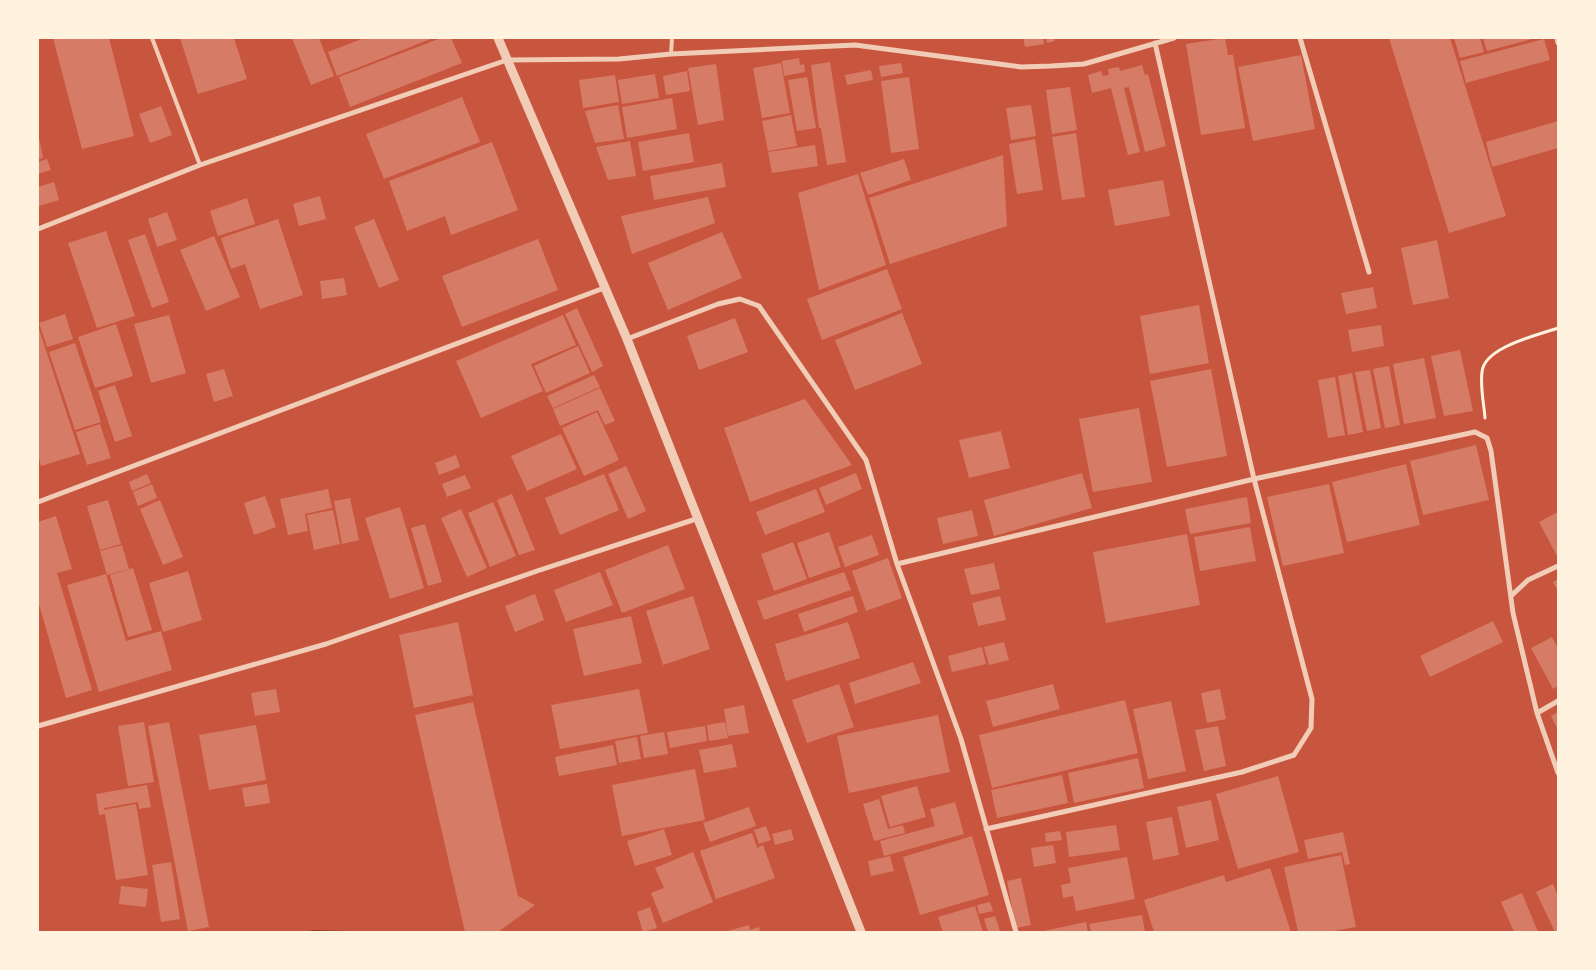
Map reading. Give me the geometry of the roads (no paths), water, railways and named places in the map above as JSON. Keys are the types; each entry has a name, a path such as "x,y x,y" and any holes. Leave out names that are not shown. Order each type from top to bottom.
{"street":[{"path":"498,38 627,339 861,932"},
{"path":"854,38 855,45"},
{"path":"38,229 200,165 507,60 619,59 671,54 855,45 1021,67 1084,64 1174,38"},
{"path":"1300,38 1369,272"},
{"path":"1557,38 1558,43"},
{"path":"986,829 1242,772 1294,755 1311,728 1312,699 1254,478 1155,43"},
{"path":"38,502 604,288"},
{"path":"627,339 718,304 740,299 759,306 866,460 897,564 961,738 1016,932"},
{"path":"897,564 1254,478 1475,432 1487,438 1491,451 1513,613 1537,712 1558,773"},
{"path":"38,726 326,644 537,571 699,518"},
{"path":"1511,596 1528,580 1558,566"},
{"path":"1537,712 1558,701"}],"lane":[{"path":"152,38 200,165"},
{"path":"671,54 672,38"}]}
